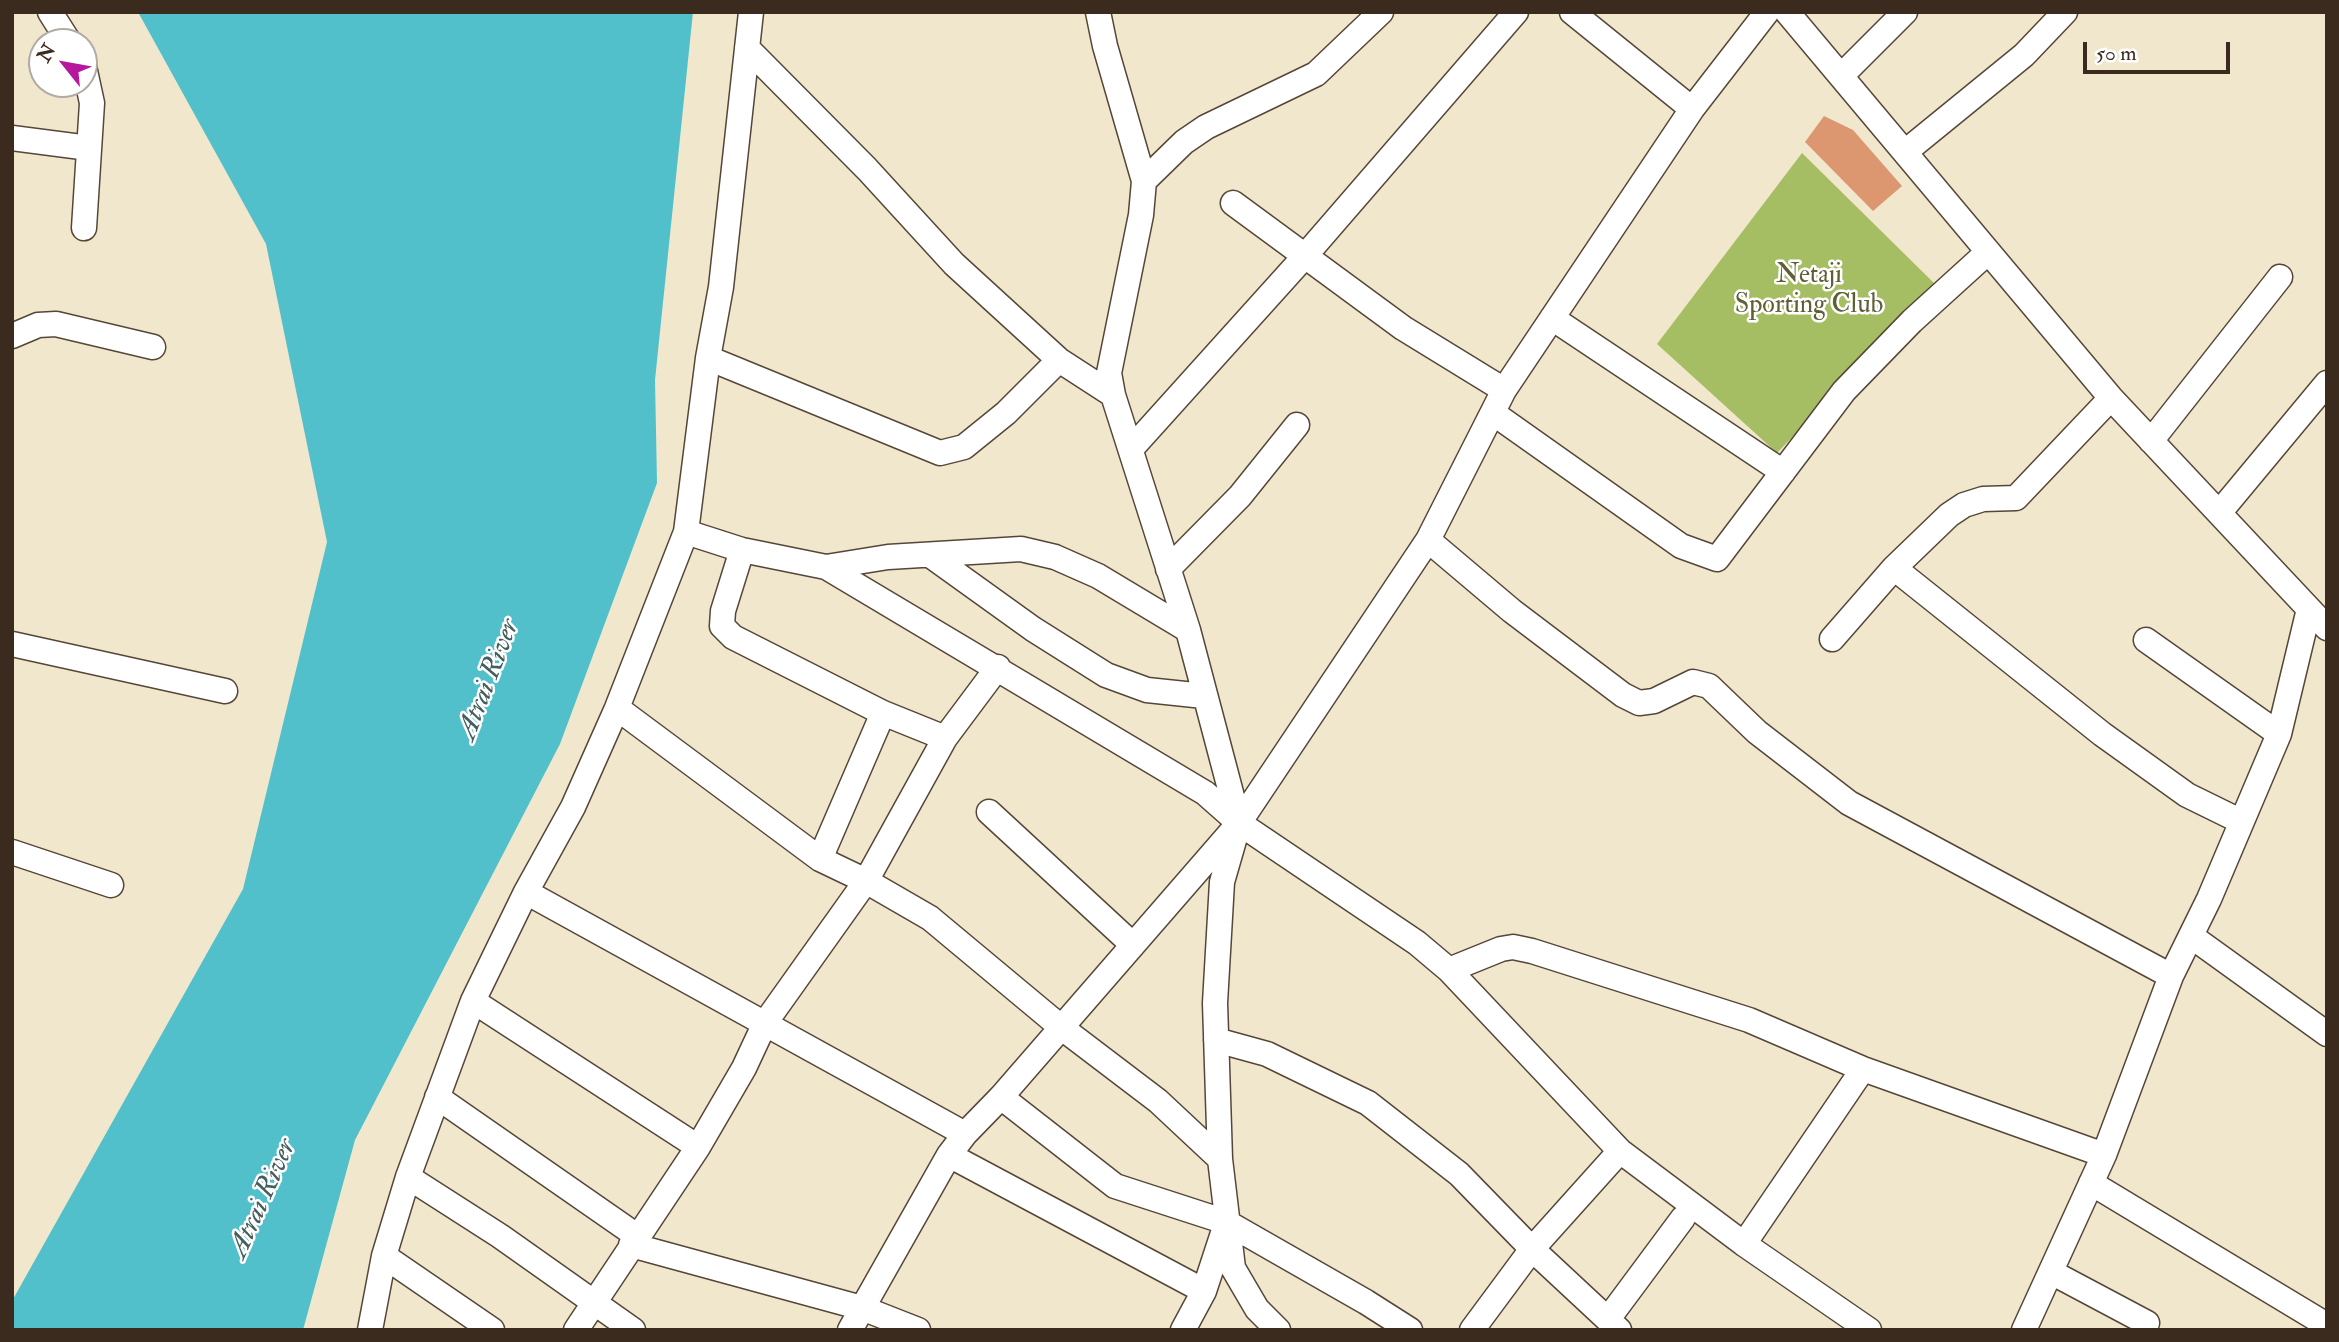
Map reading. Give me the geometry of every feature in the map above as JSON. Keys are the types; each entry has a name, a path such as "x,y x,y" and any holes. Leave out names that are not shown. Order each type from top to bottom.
{"street":[{"path":"50,12 60,28"},
{"path":"370,1330 384,1255 408,1177 473,1001 526,892 573,807 617,708 686,532 708,358 721,287 751,12"},
{"path":"1098,12 1105,46 1144,181 1141,215 1109,373 1112,395 1188,630 1239,822 1222,882 1216,1040 1220,1159 1233,1268 1256,1309 1278,1330"},
{"path":"1144,181 1184,142 1206,127 1316,74 1381,12"},
{"path":"1131,449 1304,257 1516,12"},
{"path":"1572,12 1692,109"},
{"path":"850,1330 949,1155 965,1134 1062,1028 1239,822 1428,540 1504,390 1692,109 1767,12"},
{"path":"1787,12 2111,398 2327,628"},
{"path":"1841,76 1905,12"},
{"path":"1905,152 2024,55 2065,12"},
{"path":"747,48 867,169 954,264 1059,360 1112,395"},
{"path":"84,229 91,98"},
{"path":"12,138 89,148"},
{"path":"1233,203 1403,328 1504,390"},
{"path":"1493,413 1681,546 1717,559 1844,391 1912,321 1989,252"},
{"path":"2151,441 2280,277"},
{"path":"1552,318 1783,472"},
{"path":"12,336 38,325 56,324 153,346"},
{"path":"708,358 940,453 964,447 1006,413 1059,360"},
{"path":"2219,513 2327,383"},
{"path":"1832,639 1894,568 1949,515 1964,505 1983,499 2016,498 2111,398"},
{"path":"1168,569 1240,496 1297,425"},
{"path":"686,532 742,550 826,567 930,555 1021,549 1055,557 1098,576 1188,630"},
{"path":"1428,540 1512,611 1623,695 1639,703 1654,701 1693,682 1709,686 1757,732 1849,803 2171,976"},
{"path":"742,550 723,611 722,626 733,637 883,713 945,738"},
{"path":"930,555 1033,629 1106,675 1147,690 1204,696"},
{"path":"826,567 998,667 1205,793 1239,822 1417,943 1449,970 1620,1151 1744,1244 1869,1330"},
{"path":"1894,568 2113,741 2186,795 2240,821"},
{"path":"2024,1330 2104,1155 2171,976 2279,734 2309,609"},
{"path":"2146,640 2279,734"},
{"path":"12,644 225,691"},
{"path":"576,1330 698,1147 744,1068 765,1023 866,881 945,738 998,667"},
{"path":"617,708 820,859 866,881 930,918 1062,1028 1158,1101 1220,1159"},
{"path":"820,859 883,713"},
{"path":"989,812 1133,945"},
{"path":"12,852 111,886"},
{"path":"526,892 965,1134"},
{"path":"2191,936 2327,1034"},
{"path":"1449,970 1501,949 1513,947 1532,951 1749,1020 1863,1069 2104,1155"},
{"path":"473,1001 698,1147"},
{"path":"1216,1040 1267,1054 1368,1102 1459,1174 1532,1249 1613,1324 1683,1218"},
{"path":"1744,1244 1863,1069"},
{"path":"437,1097 634,1240 862,1308 918,1330"},
{"path":"1001,1097 1115,1186 1226,1222 1366,1302 1409,1330"},
{"path":"1482,1326 1532,1249 1620,1151"},
{"path":"949,1155 1204,1291"},
{"path":"408,1177 500,1236 633,1330"},
{"path":"2091,1183 2320,1321"},
{"path":"1183,1330 1204,1291 1226,1222"},
{"path":"384,1255 492,1330"},
{"path":"2051,1272 2147,1323"}],"green space":[{"name":"Netaji Sporting Club","path":"1802,153 1937,286 1777,453 1657,344"}],"water":[{"name":"Atrai River","path":"138,12 693,12 655,380 657,483 560,744 355,1140 303,1330 12,1330 12,1301 243,889 327,542 266,244"}],"building":[{"name":"Netaji Sporting Club","path":"1824,116 1853,130 1902,186 1873,211 1805,142"}]}
